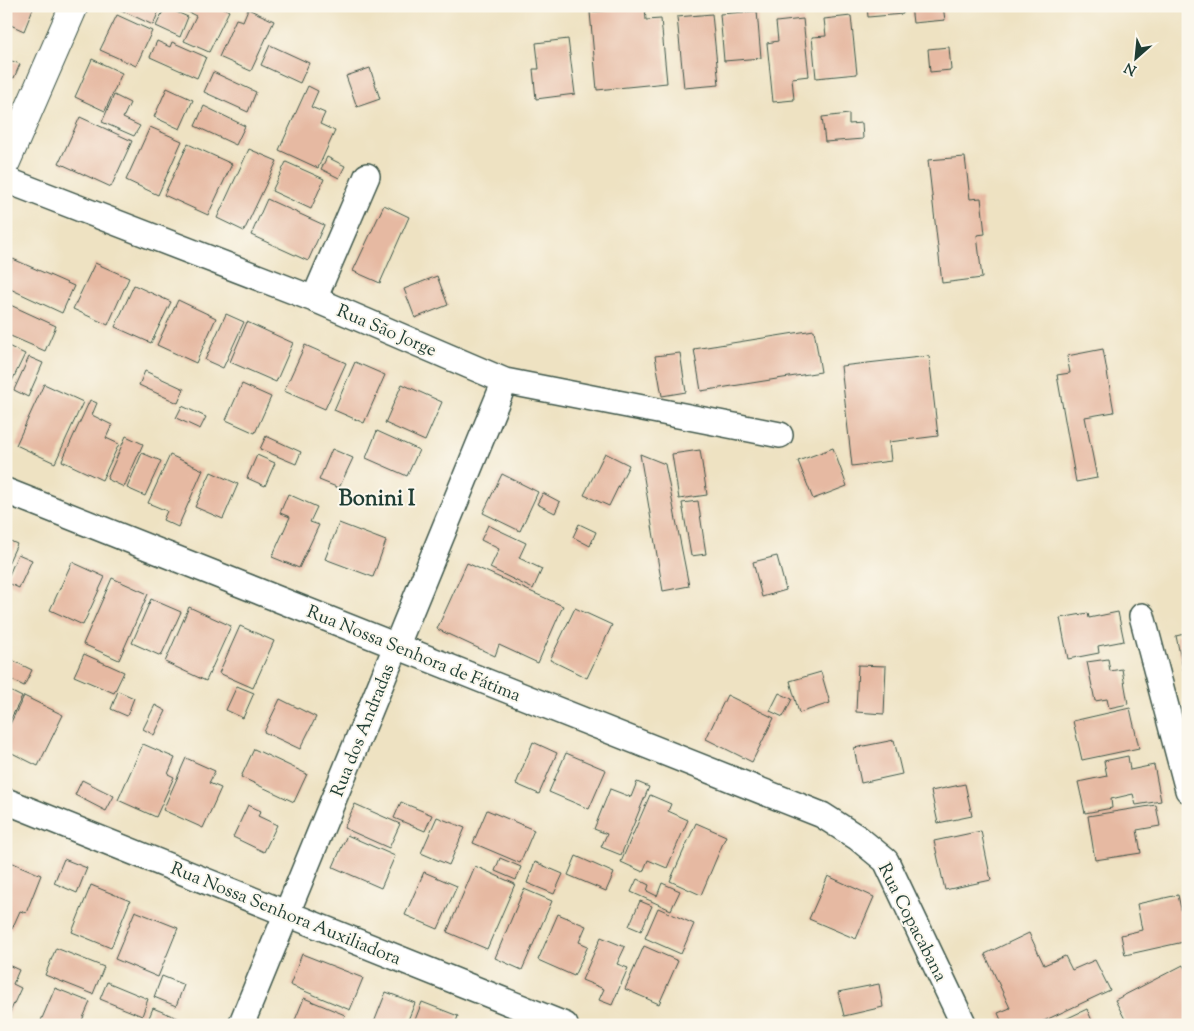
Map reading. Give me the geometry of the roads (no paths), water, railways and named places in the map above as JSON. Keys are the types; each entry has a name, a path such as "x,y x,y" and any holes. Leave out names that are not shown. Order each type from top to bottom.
{"street":[{"path":"6,162 74,6"},
{"path":"314,299 367,176"},
{"name":"Rua São Jorge","path":"6,180 314,299 505,381 780,435"},
{"name":"Rua dos Andradas","path":"241,1025 505,381"},
{"name":"Rua Nossa Senhora de Fátima","path":"6,491 822,816"},
{"path":"1142,616 1188,790"},
{"name":"Rua Nossa Senhora Auxiliadora","path":"6,801 565,1025"},
{"name":"Rua Copacabana","path":"822,816 858,838 886,861 964,1025"}],"district":[{"name":"Bonini I","path":"377,497"}]}
